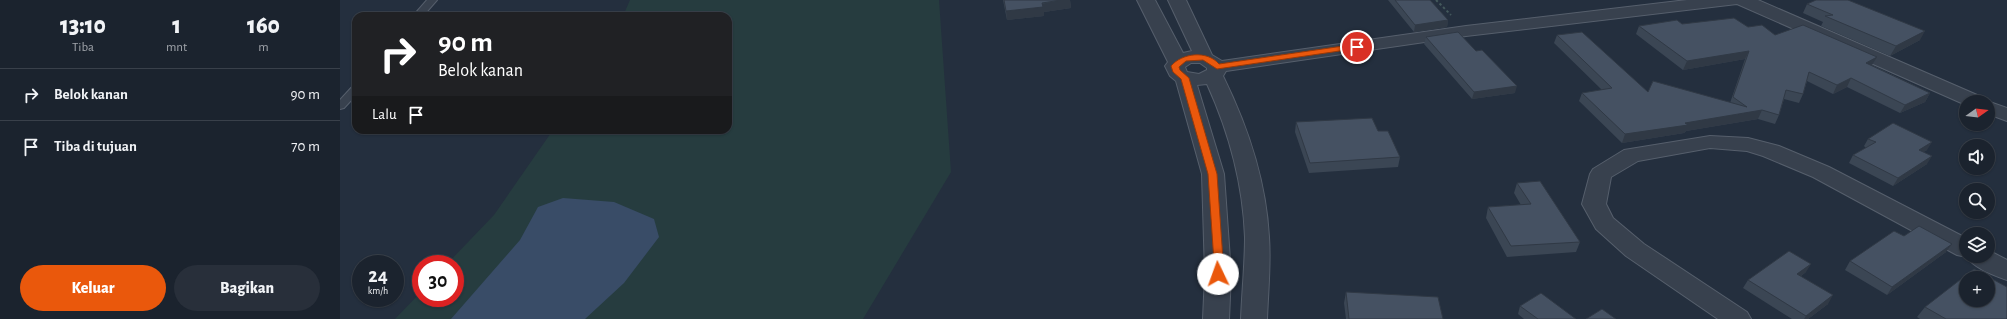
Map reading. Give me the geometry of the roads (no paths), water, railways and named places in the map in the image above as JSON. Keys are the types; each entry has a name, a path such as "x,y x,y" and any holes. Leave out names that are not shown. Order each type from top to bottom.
{"street":[{"path":"1146,0 1181,70 1212,174 1218,274 1216,319"},
{"path":"1177,0 1212,67 1225,99 1248,171 1256,224 1254,319"},
{"path":"1181,70 1200,80 1212,67 1466,31 1732,0"},
{"path":"1743,0 1961,95"},
{"path":"1995,110 2007,115"},
{"path":"1738,319 1635,250 1604,223 1594,204 1601,174 1632,155 1710,142 1748,145 1771,151 1821,172 1959,245"},
{"path":"1992,263 2007,271"}],"lane":[{"path":"422,12 432,0"},
{"path":"340,106 352,93"}],"water":[{"path":"563,198 614,202 654,219 659,237 624,283 585,319 451,319 461,307 464,307 464,304 520,240 538,207"}]}
